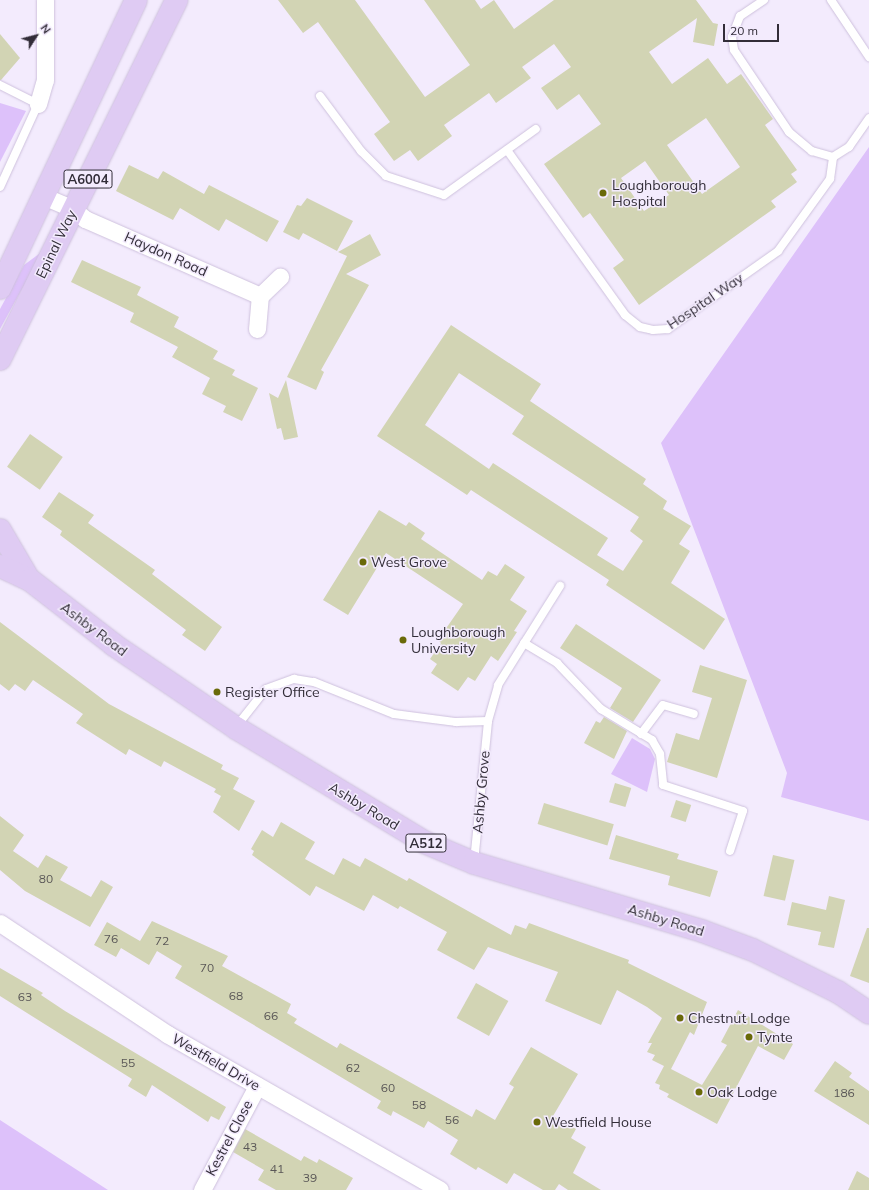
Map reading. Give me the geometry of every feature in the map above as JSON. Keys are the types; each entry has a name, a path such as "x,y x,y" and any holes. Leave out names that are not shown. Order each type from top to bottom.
{"main road":[{"name":"A6004","path":"0,288 136,0"},
{"name":"Epinal Way","path":"0,358 178,0"},
{"name":"Ashby Road","path":"0,530 30,580"},
{"name":"Ashby Road","path":"0,566 30,580 114,645 236,728 424,842 474,863 695,929 753,950 838,992 869,1013"}],"street":[{"path":"38,104 45,80 45,0"},
{"name":"Haydon Road","path":"43,196 74,209 86,219 260,296"},
{"path":"256,329 260,296 280,277"},
{"name":"Westfield Drive","path":"0,923 167,1034 440,1190"},
{"name":"Kestrel Close","path":"202,1190 257,1086"}],"lane":[{"path":"764,0 740,16 734,28 734,50 788,132 812,151 834,157 849,148 869,118"},
{"path":"831,0 869,57"},
{"path":"0,85 38,104 0,187"},
{"path":"320,96 374,166 386,176 419,190 444,195 536,129"},
{"name":"Hospital Way","path":"507,150 625,315 640,327 653,330 668,329 778,251 830,179 834,157"},
{"name":"Ashby Grove","path":"474,863 488,721 498,685 560,586"},
{"path":"524,643 557,663 601,709 652,740 660,754 663,785 744,811 730,851"},
{"path":"236,728 266,689 294,679 314,682 394,714 456,722 488,721"},
{"path":"641,734 663,705 694,714"}],"shaded area":[{"path":"0,103 26,111 0,162"},
{"path":"869,147 869,821 781,797 787,773 661,443"},
{"path":"43,251 0,329 0,309 24,265"},
{"path":"632,738 650,749 655,759 647,792 611,774"},
{"path":"0,1120 108,1190 0,1190"}],"building":[{"path":"278,0 355,0 425,97 470,65 424,0 475,0 481,9 494,0 514,29 554,0 696,0 713,23 718,24 714,46 693,42 697,18 649,52 672,84 708,58 727,84 741,74 773,119 765,125 797,170 791,174 797,182 771,201 776,207 639,305 613,268 624,260 590,213 583,218 544,164 601,124 579,94 557,110 541,88 571,67 554,44 522,67 531,78 496,103 489,93 444,125 452,136 418,161 410,150 394,161 374,134 390,122 318,22 303,33","holes":["706,118 740,167 702,194 667,145","645,161 669,195 644,211 621,178"]},
{"path":"0,34 20,58 1,80 0,80"},
{"path":"129,165 158,179 163,171 204,194 209,185 279,221 267,242 226,219 219,231 180,208 173,220 116,191"},
{"path":"307,198 353,221 337,251 303,233 299,240 283,232 297,205 301,206"},
{"path":"370,234 381,255 346,274 369,285 321,370 324,372 316,390 287,377 347,256 338,252"},
{"path":"82,260 141,287 137,295 179,317 174,327 218,351 213,359 235,370 232,375 258,388 242,421 223,412 226,406 202,394 210,378 172,357 178,347 130,322 134,313 71,282"},
{"path":"451,325 541,384 530,401 646,479 643,484 667,501 663,509 691,526 679,544 690,551 671,583 725,619 704,650 606,585 609,580 471,490 467,495 377,436","holes":["459,373 524,416 512,434 639,517 630,531 643,541 623,571 597,555 608,538 493,463 489,469 425,425"]},
{"path":"286,380 298,437 284,440 281,428 277,429 269,393 278,398"},
{"path":"30,434 63,457 40,490 7,467"},
{"path":"59,492 94,515 88,523 155,570 152,574 222,627 205,651 182,635 186,630 60,535 62,531 42,517"},
{"path":"379,510 406,526 409,522 425,533 421,539 482,580 488,571 497,576 505,564 525,577 510,600 527,611 514,631 517,632 498,661 491,656 475,681 468,677 458,691 431,673 437,664 430,659 441,643 438,640 463,604 386,553 348,615 323,600"},
{"path":"0,622 109,704 223,765 221,769 239,778 233,789 255,801 239,831 213,812 221,796 214,792 216,789 164,761 161,767 129,749 126,755 76,723 83,714 33,680 25,691 15,684 9,691 0,684"},
{"path":"576,624 661,680 633,722 610,708 622,688 560,648"},
{"path":"700,665 747,680 717,778 667,762 676,733 699,740 712,698 692,692"},
{"path":"604,717 627,731 614,759 584,743 596,721 600,723"},
{"path":"615,783 631,788 625,807 609,802"},
{"path":"676,800 691,805 686,822 670,817"},
{"path":"544,803 614,824 607,845 538,824"},
{"path":"0,816 24,835 13,851 38,868 46,855 68,867 60,880 91,897 101,880 113,887 90,927 25,891 0,870"},
{"path":"281,822 315,842 305,859 334,875 343,858 360,867 365,858 407,881 409,878 511,935 515,925 526,929 529,923 629,960 628,963 707,1002 694,1035 690,1032 671,1069 702,1085 727,1045 721,1042 738,1010 793,1044 784,1060 758,1046 717,1124 667,1097 669,1094 659,1089 660,1085 655,1083 664,1066 652,1060 655,1055 647,1052 652,1043 648,1043 662,1018 647,1007 617,990 601,1025 545,1001 558,972 488,947 474,970 437,950 447,932 400,906 398,909 373,895 364,911 316,886 310,896 252,855 254,851 251,849 262,830 273,837"},
{"path":"616,835 679,854 677,859 718,871 710,897 668,885 670,876 609,859"},
{"path":"773,855 794,860 785,901 764,896"},
{"path":"829,896 845,900 834,948 818,945 821,932 787,925 792,902 826,910"},
{"path":"152,921 228,956 222,966 291,1004 287,1013 297,1019 294,1023 337,1048 340,1043 472,1117 476,1109 495,1120 514,1087 509,1084 531,1047 578,1074 553,1116 576,1129 571,1138 586,1147 573,1173 601,1190 568,1190 559,1184 555,1190 543,1190 514,1173 507,1184 478,1167 476,1170 450,1154 458,1140 428,1121 424,1128 393,1111 391,1116 377,1108 381,1101 175,978 182,966 157,951 149,965 121,948 116,957 94,945 107,922 140,941"},
{"path":"867,928 869,928 869,983 850,976"},
{"path":"0,968 43,993 41,995 65,1011 226,1107 219,1120 211,1116 208,1122 152,1085 146,1097 128,1086 132,1079 0,996"},
{"path":"476,983 508,1001 489,1036 457,1018"},
{"path":"835,1061 852,1073 849,1077 869,1091 869,1125 814,1091"},
{"path":"245,1129 301,1161 304,1156 317,1163 319,1159 353,1178 346,1190 276,1190 258,1180 264,1170 233,1152"},
{"path":"857,1171 869,1178 869,1190 848,1190"}],"place":[{"name":"Loughborough Hospital","path":"603,193"},
{"name":"West Grove","path":"363,562"},
{"name":"Loughborough University","path":"403,640"},
{"name":"Register Office","path":"217,692"},
{"name":"Chestnut Lodge","path":"680,1018"},
{"name":"Tynte","path":"749,1037"},
{"name":"Oak Lodge","path":"699,1092"},
{"name":"Westfield House","path":"537,1122"}]}
